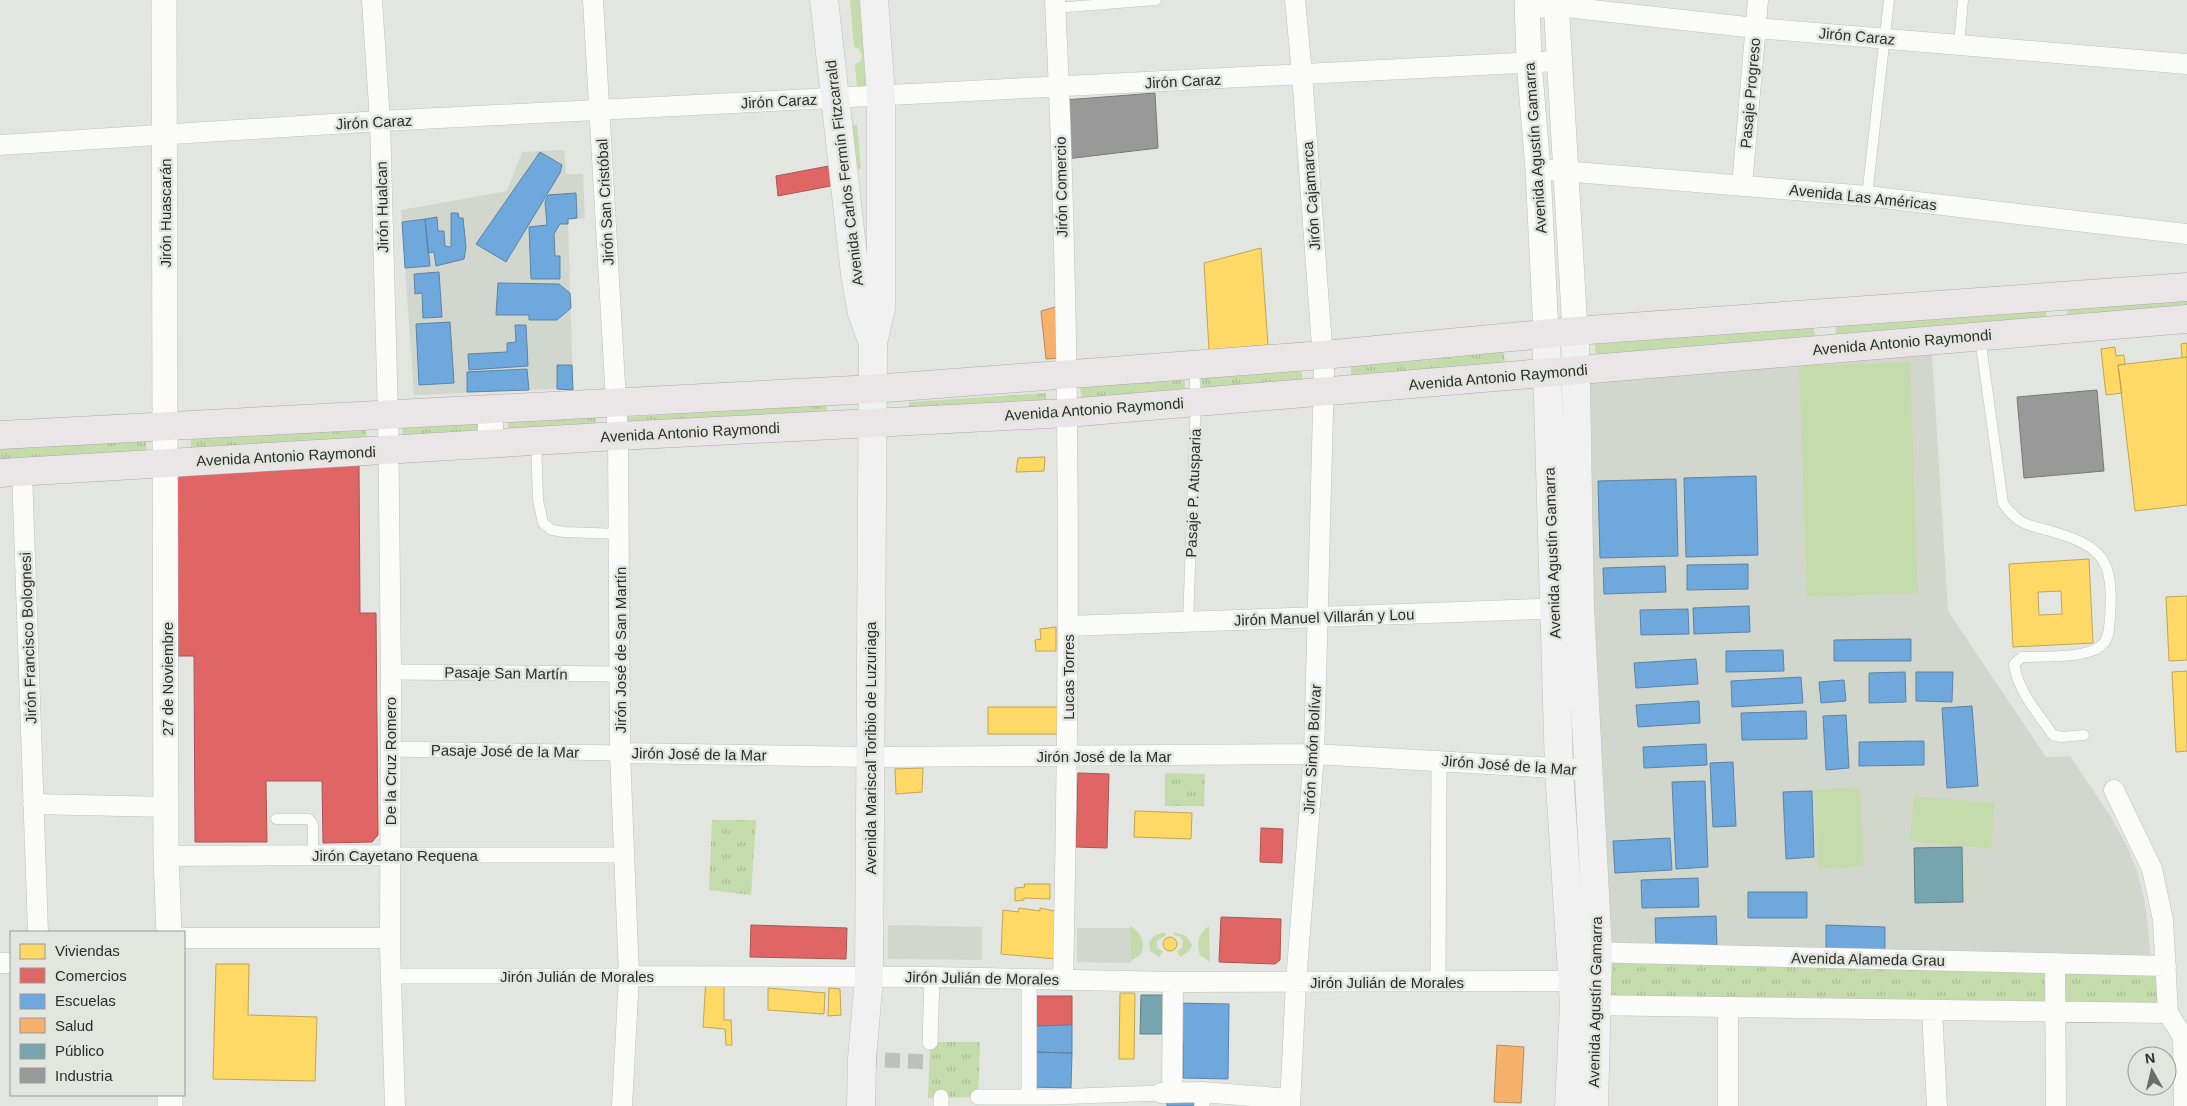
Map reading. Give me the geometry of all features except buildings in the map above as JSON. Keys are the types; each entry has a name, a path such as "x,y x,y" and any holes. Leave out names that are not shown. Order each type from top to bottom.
{"main road":[{"name":"Avenida Carlos Fermín Fitzcarrald","path":"824,0 855,274 862,313 872,343"},
{"name":"Avenida Carlos Fermín Fitzcarrald","path":"873,389 872,343 881,308 881,95 874,0"},
{"path":"0,435 873,389 1323,355 1546,333 2187,287"},
{"path":"2058,297 2061,330"},
{"path":"1822,314 1825,348"},
{"name":"Avenida Antonio Raymondi","path":"11,473 618,436 1067,413 2187,318"},
{"name":"Avenida Agustín Gamarra","path":"1574,331 1575,370 1567,608 1559,769 1571,952 1581,997 1594,1106"},
{"name":"Avenida Agustín Gamarra","path":"1546,333 1547,373 1567,608 1588,770 1598,952 1581,997 1569,1106"},
{"name":"Avenida Mariscal Toribio de Luzuriaga","path":"861,1106 862,1059 869,977 873,389"}],"street":[{"name":"Jirón Huascarán","path":"164,0 164,425"},
{"name":"Jirón Hualcan","path":"372,0 380,121 388,415"},
{"name":"Jirón San Cristóbal","path":"593,0 617,403"},
{"name":"Jirón Cajamarca","path":"1295,0 1323,355 1324,392"},
{"name":"Pasaje Progreso","path":"1742,186 1758,0"},
{"name":"Jirón Caraz","path":"1528,5 1556,3 1756,28 2187,64"},
{"name":"Avenida Agustín Gamarra","path":"1556,3 1574,331"},
{"name":"Jirón Comercio","path":"1055,4 1067,374"},
{"name":"Avenida Agustín Gamarra","path":"1528,5 1529,62 1538,168 1546,333"},
{"name":"Jirón Caraz","path":"0,145 380,121 835,97 1059,88 1558,60"},
{"name":"Avenida Las Américas","path":"1538,168 1565,172 1867,196 2187,234"},
{"name":"Lucas Torres","path":"1063,980 1068,756 1067,374"},
{"name":"Jirón Simón Bolívar","path":"1290,1103 1296,982 1314,754 1324,392"},
{"name":"Jirón José de San Martín","path":"617,403 620,534 620,753 628,976 622,1106"},
{"path":"490,410 491,444"},
{"name":"De la Cruz Romero","path":"388,415 391,672 390,938 395,1106"},
{"name":"27 de Noviembre","path":"164,425 166,463 166,856 170,931"},
{"name":"Jirón Francisco Bolognesi","path":"11,473 33,804 38,931"},
{"name":"Jirón Manuel Villarán y Lou","path":"1068,626 1567,608"},
{"name":"Pasaje San Martín","path":"391,672 621,674"},
{"name":"Pasaje José de la Mar","path":"390,749 620,753"},
{"name":"Jirón José de la Mar","path":"620,753 870,757 1314,754 1588,770"},
{"path":"1438,982 1439,760"},
{"path":"2114,790 2152,869 2163,920 2168,1013 2185,1037 2184,1106"},
{"path":"33,804 167,808"},
{"name":"Jirón Cayetano Requena","path":"166,856 623,855"},
{"path":"185,938 390,938"},
{"name":"Avenida Alameda Grau","path":"1571,952 2166,966"},
{"path":"2054,963 2056,1106"},
{"name":"Jirón Julián de Morales","path":"392,976 932,977 1173,982 1438,982 1581,997"},
{"path":"930,1042 932,977"},
{"path":"1029,979 1029,1097"},
{"path":"1167,1093 1173,982"},
{"path":"1581,997 1728,1008 2168,1013"},
{"path":"1728,1008 1728,1106"},
{"path":"1932,1011 1937,1106"},
{"path":"978,1097 1029,1097 1052,1102 1167,1093 1202,1099 1290,1103"}],"lane":[{"path":"1055,4 1156,0"},
{"path":"1867,196 1883,38 1889,0"},
{"path":"1959,45 1963,0"},
{"path":"1980,336 2003,503 2012,516 2025,524 2092,547 2103,558 2108,570 2111,588 2109,631 2104,644 2093,652 2022,657 2014,664 2016,678 2023,691 2053,735 2062,737 2084,734"},
{"name":"Pasaje P. Atusparia","path":"1188,623 1196,402 1194,364"},
{"path":"536,441 538,500 543,523 552,530 564,532 620,534"},
{"path":"276,819 309,819 313,824 313,855"}],"shaded area":[{"path":"564,150 566,174 583,174 585,218 568,220 573,390 554,389 414,395 401,210 507,191 522,152"},
{"path":"1932,353 1948,611 2046,757 2070,756 2111,817 2127,846 2137,871 2145,901 2151,958 1608,944 1584,379"},
{"path":"888,925 982,927 982,960 888,959"},
{"path":"1077,928 1130,928 1131,963 1077,962"}],"green space":[{"path":"850,0 872,0 880,87 857,89 855,64 860,62 862,55 858,48 854,47"},
{"path":"857,125 861,168 856,171 840,127"},
{"path":"2187,294 2187,306 2068,316 2066,305"},
{"path":"2045,306 2047,317 1836,335 1835,321"},
{"path":"1812,323 1815,336 1596,356 1594,339"},
{"path":"1503,348 1506,370 1351,383 1351,360"},
{"path":"1910,362 1918,593 1807,597 1799,366"},
{"path":"1302,369 1303,390 1201,395 1202,376"},
{"path":"1184,375 1186,400 1082,408 1080,385"},
{"path":"1046,393 1047,411 910,419 909,402"},
{"path":"827,404 827,421 627,429 627,417"},
{"path":"596,415 596,431 508,436 508,418"},
{"path":"479,424 480,440 404,444 402,428"},
{"path":"366,429 367,449 191,457 191,436"},
{"path":"146,441 147,461 0,467 0,447"},
{"path":"1165,773 1205,774 1204,806 1165,806"},
{"path":"1860,787 1864,866 1818,869 1814,790"},
{"path":"1914,796 1995,803 1991,849 1910,841"},
{"path":"712,820 756,820 751,895 709,890"},
{"path":"1130,926 1140,935 1143,942 1141,954 1131,961"},
{"path":"1209,926 1210,962 1200,955 1198,947 1200,936"},
{"path":"1165,932 1166,935 1157,941 1157,948 1163,951 1159,957 1150,951 1149,942 1154,936"},
{"path":"1174,932 1186,936 1192,945 1189,951 1180,957 1177,951 1182,948 1183,941 1179,936 1174,935"},
{"path":"1610,962 2047,971 2045,1003 1609,996"},
{"path":"2162,969 2163,1008 2060,1005 2058,970"},
{"path":"930,1042 980,1042 978,1097 928,1098"}],"tunnel":[{"path":"862,1059 930,1062"}]}
